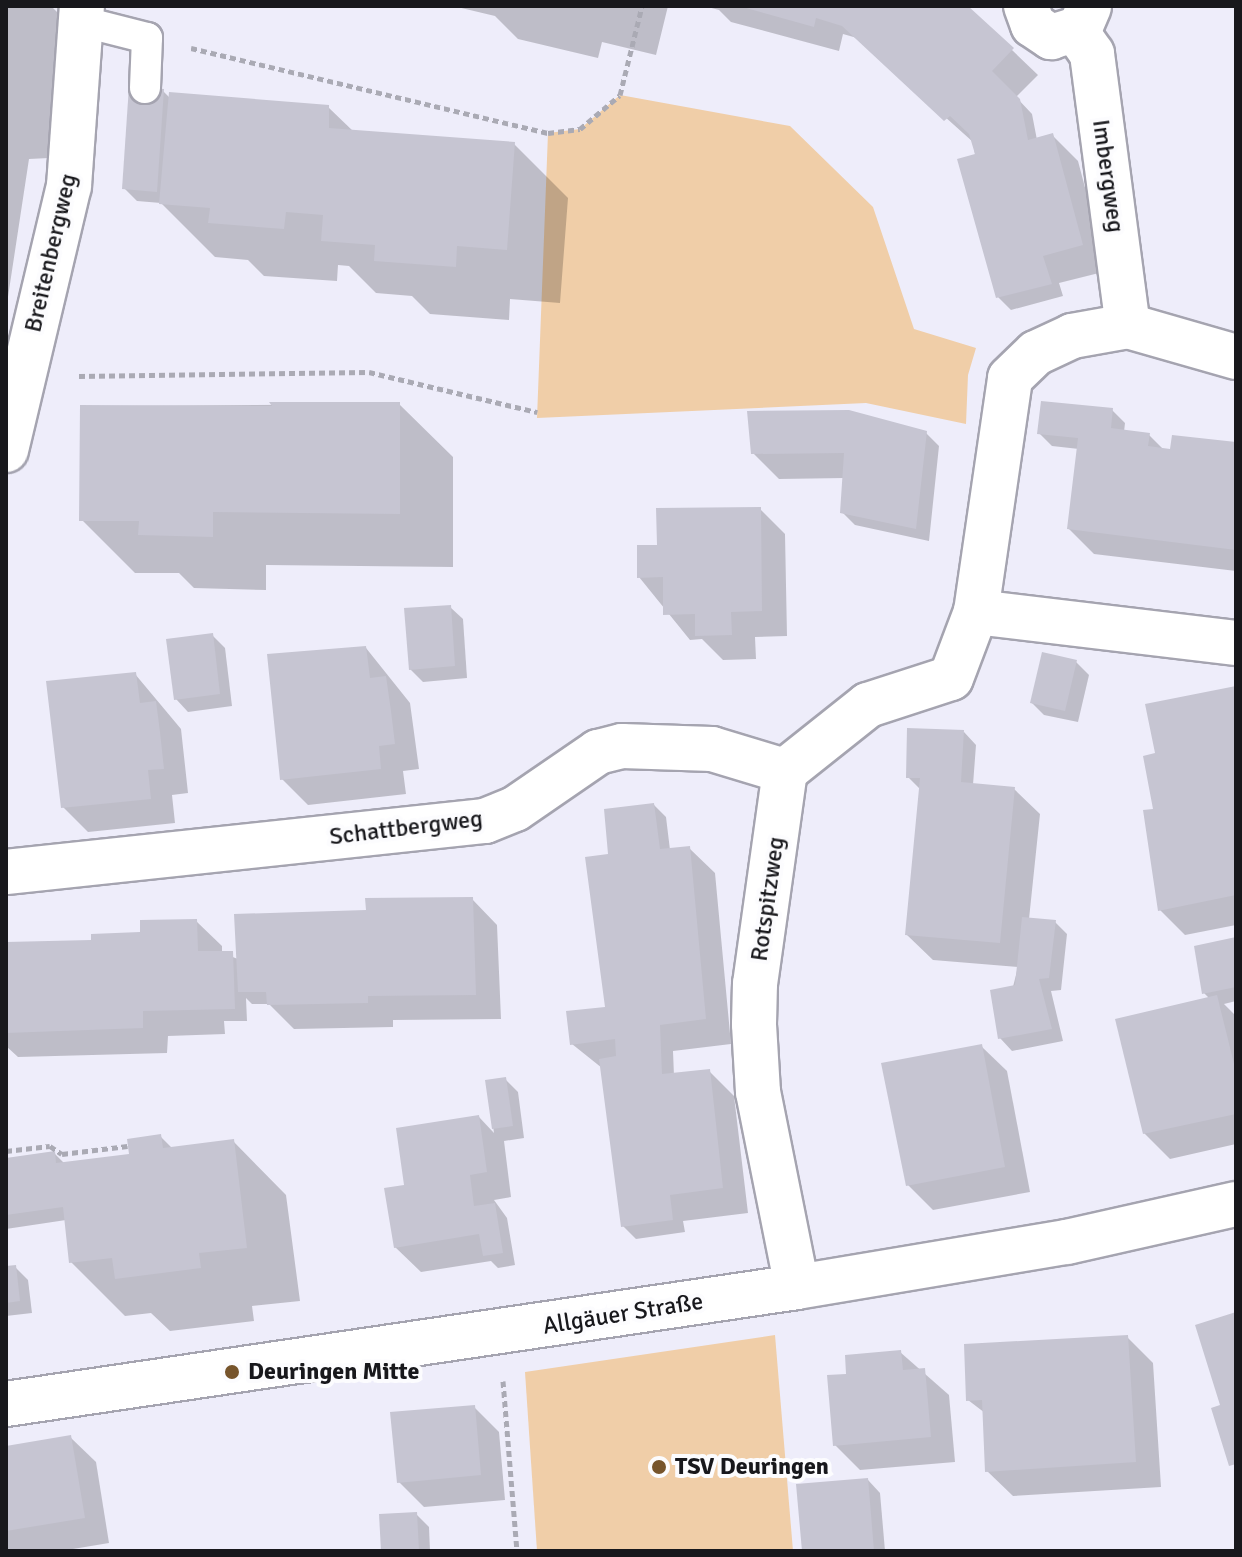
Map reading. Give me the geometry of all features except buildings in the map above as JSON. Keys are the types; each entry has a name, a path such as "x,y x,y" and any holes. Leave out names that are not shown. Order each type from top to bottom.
{"street":[{"name":"Imbergweg","path":"1026,6 1041,33 1061,37 1082,18 1092,54 1128,326"},
{"name":"Breitenbergweg","path":"6,450 14,374 69,186 83,14"},
{"path":"785,771 868,705 951,678 976,612 1010,378 1036,353 1072,336 1128,326 1236,357"},
{"path":"976,612 1236,643"},
{"name":"Schattbergweg","path":"6,872 485,821 515,809 598,752 622,746 712,749 785,771"},
{"name":"Rotspitzweg","path":"785,771 755,984 754,1024 758,1092 797,1287"},
{"name":"Allgäuer Straße","path":"6,1404 797,1287 1067,1242 1236,1204"}],"lane":[{"path":"83,14 147,38 145,88"}],"path":[{"path":"147,38 548,133 580,129 620,95 642,6"},
{"path":"14,374 369,372 537,412"},
{"path":"6,1151 50,1146 62,1154 128,1146"},
{"path":"500,1333 517,1551"}],"shaded area":[{"path":"620,95 790,126 873,207 914,329 976,348 968,375 966,424 866,403 537,418 548,133 580,129"},
{"name":"TSV Deuringen","path":"775,1335 793,1551 537,1551 525,1372"}],"place":[{"name":"Deuringen Mitte","path":"232,1372"},
{"name":"TSV Deuringen","path":"659,1467"}]}
